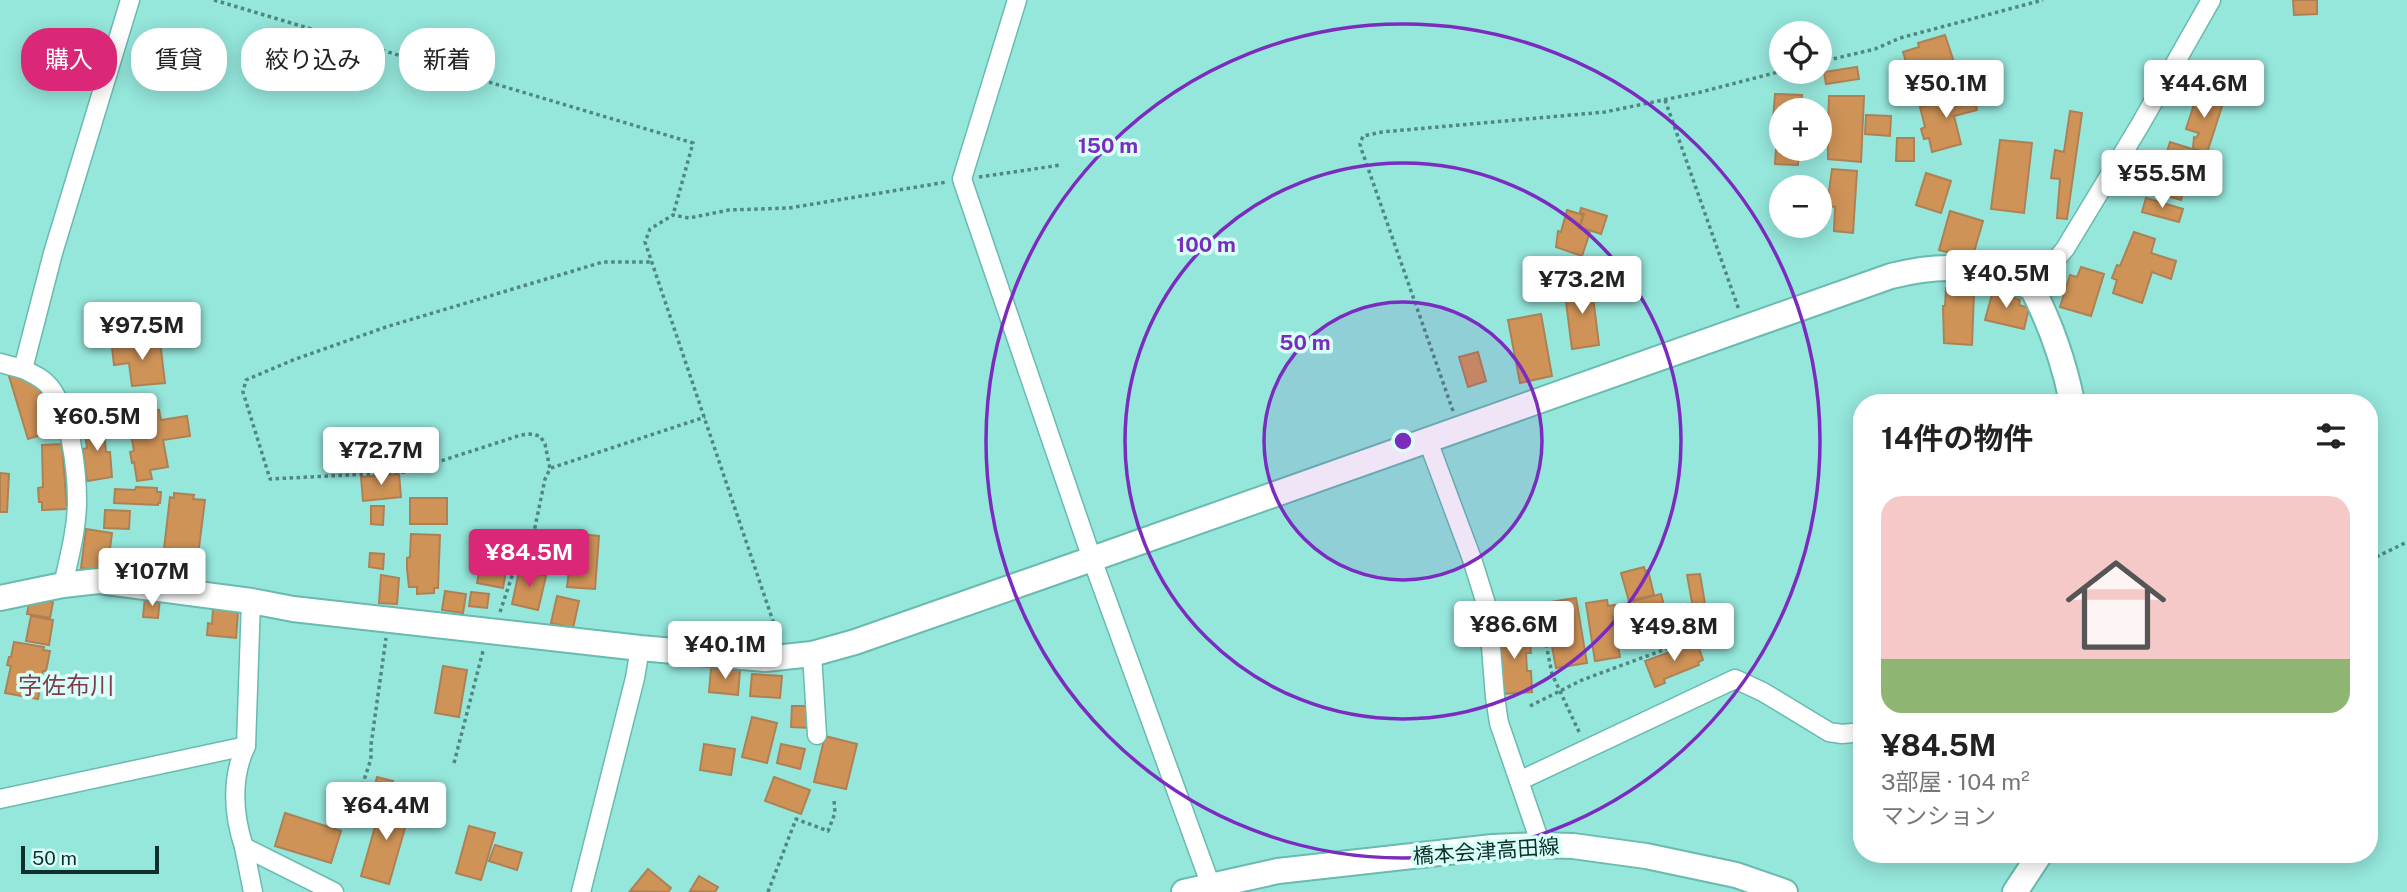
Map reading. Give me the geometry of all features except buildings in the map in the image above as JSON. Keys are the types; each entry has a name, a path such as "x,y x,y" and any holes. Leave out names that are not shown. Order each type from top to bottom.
{"street":[{"path":"23,369 53,253 131,0"},
{"path":"1017,0 962,179 1092,559 1212,886"},
{"path":"2032,288 2065,249 2211,0"},
{"path":"0,598 63,585 99,581 293,609 640,648 765,659 812,654 855,642 1092,559 1891,276 1948,266 1981,271 2032,288 2060,354 2070,394"},
{"path":"0,363 23,369 51,387 65,419 71,444 77,500 74,536 63,585"},
{"path":"1428,441 1487,605 1499,723 1541,845"},
{"path":"251,601 246,746 239,760 234,811 253,892"},
{"path":"581,892 635,678 640,648"},
{"path":"812,654 817,735"},
{"path":"1519,781 1735,679 1763,692 1829,732 1853,733"},
{"path":"0,799 246,746"},
{"name":"橋本会津高田線","path":"1184,892 1278,871 1493,847 1541,845 1573,846 1646,856 1736,875 1785,892"},
{"path":"244,847 334,892"},
{"path":"2015,892 2034,863"}],"path":[{"path":"214,0 694,143 673,215"},
{"path":"1832,59 2043,0"},
{"path":"1459,429 1360,144 1363,136 1382,132 1605,112 1769,74"},
{"path":"1665,100 1745,329"},
{"path":"785,658 651,262 645,242 650,229 673,215 690,218 729,210 789,208 1061,165"},
{"path":"454,763 489,630 501,609 519,555 534,532 545,479 550,469 545,444 540,436 530,434 407,472 270,479 243,392 246,380 386,327 603,262 651,262"},
{"path":"550,469 705,417"},
{"path":"2378,556 2407,542"},
{"path":"1487,605 1522,606 1540,614 1552,674 1588,748"},
{"path":"360,792 371,759 388,619"},
{"path":"1530,706 1582,680 1693,639"},
{"path":"768,892 796,819 828,831 835,813 834,800"}],"district":[{"name":"字佐布川","path":"66,685"}]}
